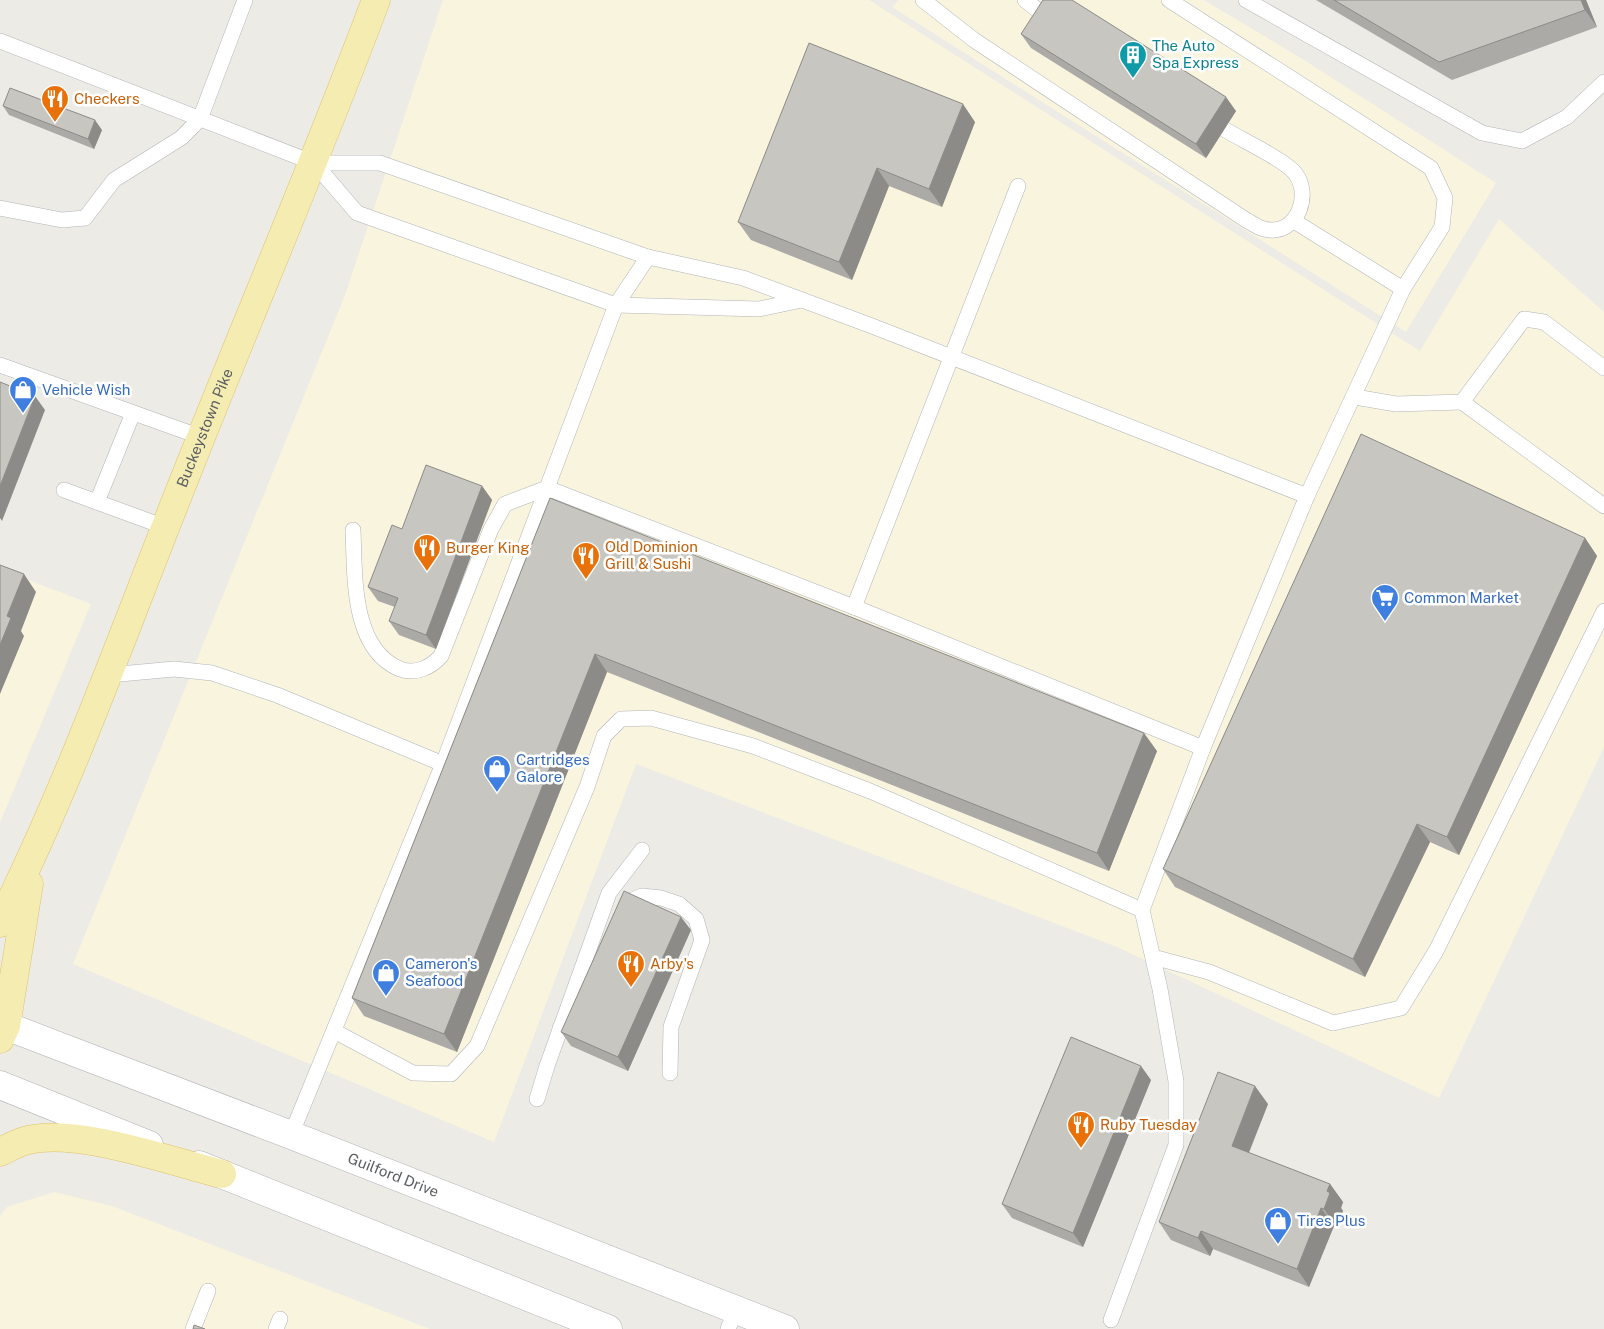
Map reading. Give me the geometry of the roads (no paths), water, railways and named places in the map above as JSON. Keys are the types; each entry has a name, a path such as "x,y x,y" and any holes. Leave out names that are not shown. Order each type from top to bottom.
{"main road":[{"name":"Buckeystown Pike","path":"0,923 34,855 109,675 165,526 314,163 376,0"},
{"name":"Buckeystown Pike","path":"2,1031 34,855"},
{"name":"Guilford Drive","path":"2,1031 291,1135 732,1319 785,1329"},
{"path":"0,1085 608,1329"},
{"path":"0,1152 26,1140 57,1136 97,1142 222,1174"}],"lane":[{"path":"0,208 62,220 85,218 114,180 181,138 200,119 245,0"},
{"path":"923,0 974,40 1246,220 1263,229 1277,230 1294,222 1301,209 1302,188 1292,170 1224,129"},
{"path":"1025,0 1050,19"},
{"path":"1111,1320 1176,1145 1176,1081 1153,957 1142,910 1203,748 1307,496 1404,289 1442,227 1446,198 1431,168 1169,0"},
{"path":"1246,0 1482,133 1522,142 1567,117 1604,82"},
{"path":"0,40 314,163 380,163 648,257 743,278 952,357 1307,496"},
{"path":"314,163 356,213 616,305 759,309 802,300"},
{"path":"854,607 1018,186"},
{"path":"1294,222 1404,289"},
{"path":"291,1135 443,764 616,305 648,257"},
{"path":"1462,402 1524,319 1544,322 1604,368"},
{"path":"0,365 200,438"},
{"path":"1354,397 1396,404 1462,402 1604,506"},
{"path":"97,502 133,413"},
{"path":"354,530 355,591 364,629 372,646 382,658 402,670 414,671 434,664 441,656 491,529 505,504 546,488 854,607 1203,748"},
{"path":"64,490 165,526"},
{"path":"1153,957 1209,972 1333,1023 1401,1008 1436,951 1604,611"},
{"path":"109,675 184,670 212,673 278,695 443,764"},
{"path":"334,1031 413,1073 451,1074 477,1046 587,786 604,736 621,719 651,718 753,746 870,791 1142,910"},
{"path":"537,1099 560,1028 609,893 642,850"},
{"path":"621,920 628,902 642,896 661,898 679,904 696,919 702,940 670,1027 670,1072"},
{"path":"560,1028 581,1011 589,993"},
{"path":"193,1329 208,1291"}],"place":[{"name":"The Auto Spa Express","path":"1133,79"},
{"name":"Checkers","path":"55,123"},
{"name":"Vehicle Wish","path":"23,414"},
{"name":"Burger King","path":"427,572"},
{"name":"Old Dominion Grill & Sushi","path":"586,580"},
{"name":"Common Market","path":"1385,622"},
{"name":"Cartridges Galore","path":"497,793"},
{"name":"Arby's","path":"631,988"},
{"name":"Cameron's Seafood","path":"386,997"},
{"name":"Ruby Tuesday","path":"1081,1149"},
{"name":"Tires Plus","path":"1278,1245"}]}
